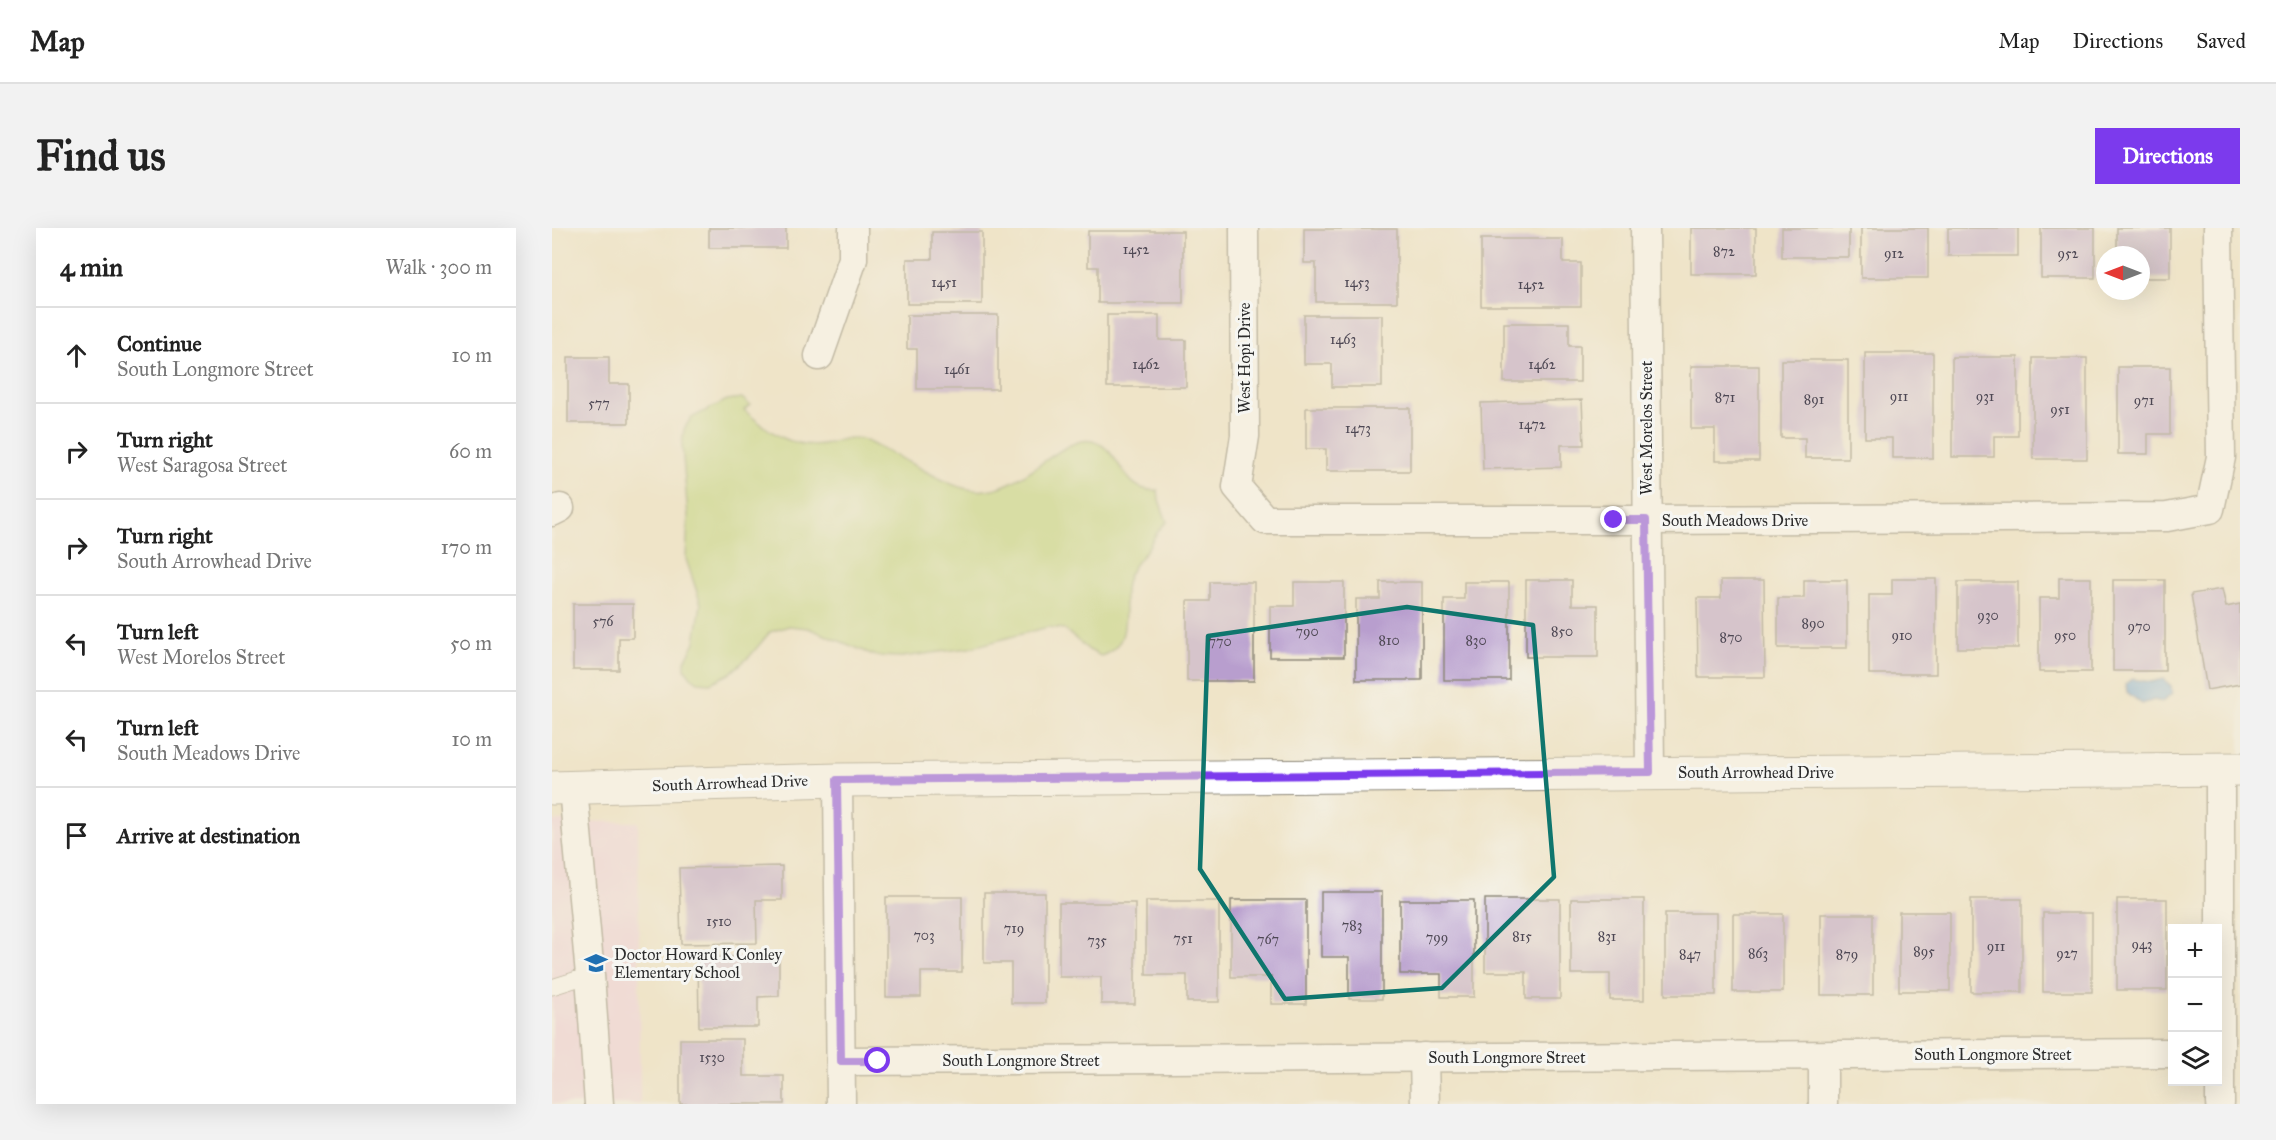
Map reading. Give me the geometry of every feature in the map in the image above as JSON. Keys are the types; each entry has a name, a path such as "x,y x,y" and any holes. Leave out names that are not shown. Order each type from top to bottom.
{"street":[{"path":"819,356 853,259 853,228"},
{"name":"West Hopi Drive","path":"1237,488 1245,436 1244,228"},
{"name":"West Morelos Street","path":"1645,228 1650,772"},
{"name":"South Meadows Drive","path":"1237,488 1265,520 2167,517 2210,509 2221,458 2218,228"},
{"path":"2220,1032 2230,769"},
{"name":"South Arrowhead Drive","path":"562,788 837,780 2230,769"},
{"path":"837,780 841,1104"},
{"path":"562,788 590,975 599,1104"},
{"name":"South Longmore Street","path":"841,1061 2168,1053"},
{"path":"1823,1056 1823,1104"},
{"path":"1424,1057 1425,1104"},
{"path":"2220,1086 2220,1104"}],"lane":[{"path":"552,987 590,975"}],"highlighted area":[{"path":"1407,607 1533,625 1554,877 1442,988 1285,999 1200,869 1208,636"}],"shaded area":[{"name":"Doctor Howard K Conley Elementary School","path":"552,821 638,822 640,1104 552,1104"}],"green space":[{"path":"742,398 750,405 744,410 763,426 793,442 816,445 849,438 862,439 947,482 974,490 991,489 1008,484 1053,455 1080,441 1092,441 1102,445 1136,485 1145,489 1158,490 1167,522 1158,531 1127,578 1123,635 1119,643 1112,651 1101,656 1089,650 1064,629 1048,627 969,648 902,657 876,656 808,628 789,626 770,632 750,656 729,674 710,683 698,682 685,669 685,661 695,642 701,604 686,559 688,517 682,445 684,429 691,418 727,400"}],"water":[{"path":"2132,679 2151,682 2163,679 2171,686 2172,694 2162,702 2154,700 2142,704 2127,692 2126,684"}],"building":[{"path":"709,228 786,228 786,248 709,248"},
{"path":"1691,228 1756,228 1756,274 1691,274"},
{"path":"1782,228 1849,228 1849,257 1782,257"},
{"path":"1861,228 1928,228 1928,278 1861,278"},
{"path":"1948,228 2018,228 2018,256 1948,256"},
{"path":"2041,228 2095,228 2095,278 2041,278"},
{"path":"2117,228 2170,228 2170,278 2150,278 2150,246 2117,246"},
{"path":"1304,229 1397,229 1397,302 1316,302 1316,263 1304,263"},
{"path":"1088,231 1183,231 1183,303 1098,303 1098,267 1088,267"},
{"path":"932,232 982,232 982,304 907,304 907,259 932,259"},
{"path":"1481,239 1563,239 1563,263 1581,263 1581,306 1481,306"},
{"path":"907,315 998,315 998,389 917,389 917,349 907,349"},
{"path":"1107,315 1159,315 1159,340 1186,340 1186,387 1107,387"},
{"path":"1304,315 1382,315 1382,387 1332,387 1332,364 1304,364"},
{"path":"1504,323 1569,323 1569,346 1580,346 1580,382 1504,382"},
{"path":"1865,353 1933,353 1933,458 1892,458 1892,438 1865,438"},
{"path":"568,357 609,357 609,384 629,384 629,423 568,423"},
{"path":"1952,357 2018,357 2018,436 1994,436 1994,457 1952,457"},
{"path":"2033,358 2087,358 2087,459 2033,459"},
{"path":"1781,360 1848,360 1848,458 1805,458 1805,438 1781,438"},
{"path":"1691,366 1759,366 1759,461 1715,461 1715,429 1691,429"},
{"path":"2118,367 2170,367 2170,434 2148,434 2148,454 2118,454"},
{"path":"1582,400 1584,445 1561,445 1561,467 1483,469 1481,403"},
{"path":"1306,408 1410,408 1410,471 1326,471 1326,449 1306,449"},
{"path":"2059,578 2091,578 2091,672 2039,672 2039,598 2059,598"},
{"path":"1892,579 1936,579 1936,674 1869,674 1869,595 1892,595"},
{"path":"1526,580 1572,580 1572,605 1598,605 1598,657 1526,657"},
{"path":"1721,580 1764,580 1765,677 1698,677 1697,598 1721,598"},
{"path":"1804,580 1847,580 1847,648 1778,648 1778,598 1804,598"},
{"path":"2113,580 2165,580 2165,671 2113,671"},
{"path":"1210,582 1254,582 1254,681 1187,681 1187,601 1210,601"},
{"path":"1294,582 1344,582 1344,657 1270,657 1270,606 1294,606"},
{"path":"1380,582 1422,582 1422,680 1356,680 1356,599 1380,599"},
{"path":"1464,582 1509,582 1509,680 1444,680 1444,599 1464,599"},
{"path":"1958,582 2018,582 2018,648 1958,648"},
{"path":"2222,589 2226,607 2240,604 2240,684 2207,690 2191,594"},
{"path":"573,604 633,604 633,638 619,638 619,670 573,670"},
{"path":"782,866 782,900 756,900 757,943 681,944 679,868"},
{"path":"1321,892 1382,892 1382,999 1349,999 1349,957 1321,957"},
{"path":"984,893 1045,893 1045,1003 1011,1003 1011,963 984,963"},
{"path":"886,897 962,897 962,972 921,972 921,997 886,997"},
{"path":"1485,899 1560,899 1560,999 1526,999 1526,972 1485,972"},
{"path":"1571,899 1644,899 1644,1000 1610,1000 1610,974 1571,974"},
{"path":"1971,899 2022,899 2022,992 1971,992"},
{"path":"2117,899 2167,899 2167,990 2117,990"},
{"path":"1231,900 1306,900 1306,1004 1271,1004 1271,977 1231,977"},
{"path":"1400,900 1474,900 1474,997 1441,997 1441,974 1400,974"},
{"path":"1146,901 1219,901 1219,1002 1187,1002 1187,975 1146,975"},
{"path":"1059,903 1135,903 1135,1004 1101,1004 1101,977 1059,977"},
{"path":"1899,912 1950,912 1950,991 1899,991"},
{"path":"1665,913 1716,913 1716,995 1665,995"},
{"path":"2043,913 2092,913 2092,992 2043,992"},
{"path":"1733,914 1783,914 1783,992 1733,992"},
{"path":"1821,914 1873,914 1873,995 1821,995"},
{"path":"698,957 779,957 779,996 758,997 758,1027 699,1027"},
{"path":"680,1039 743,1039 743,1076 784,1076 784,1104 680,1104"}],"place":[{"name":"Doctor Howard K Conley Elementary School","path":"596,963"}],"route":[{"path":"878,1061 841,1061 837,780 1650,772 1646,520 1614,520"}]}
